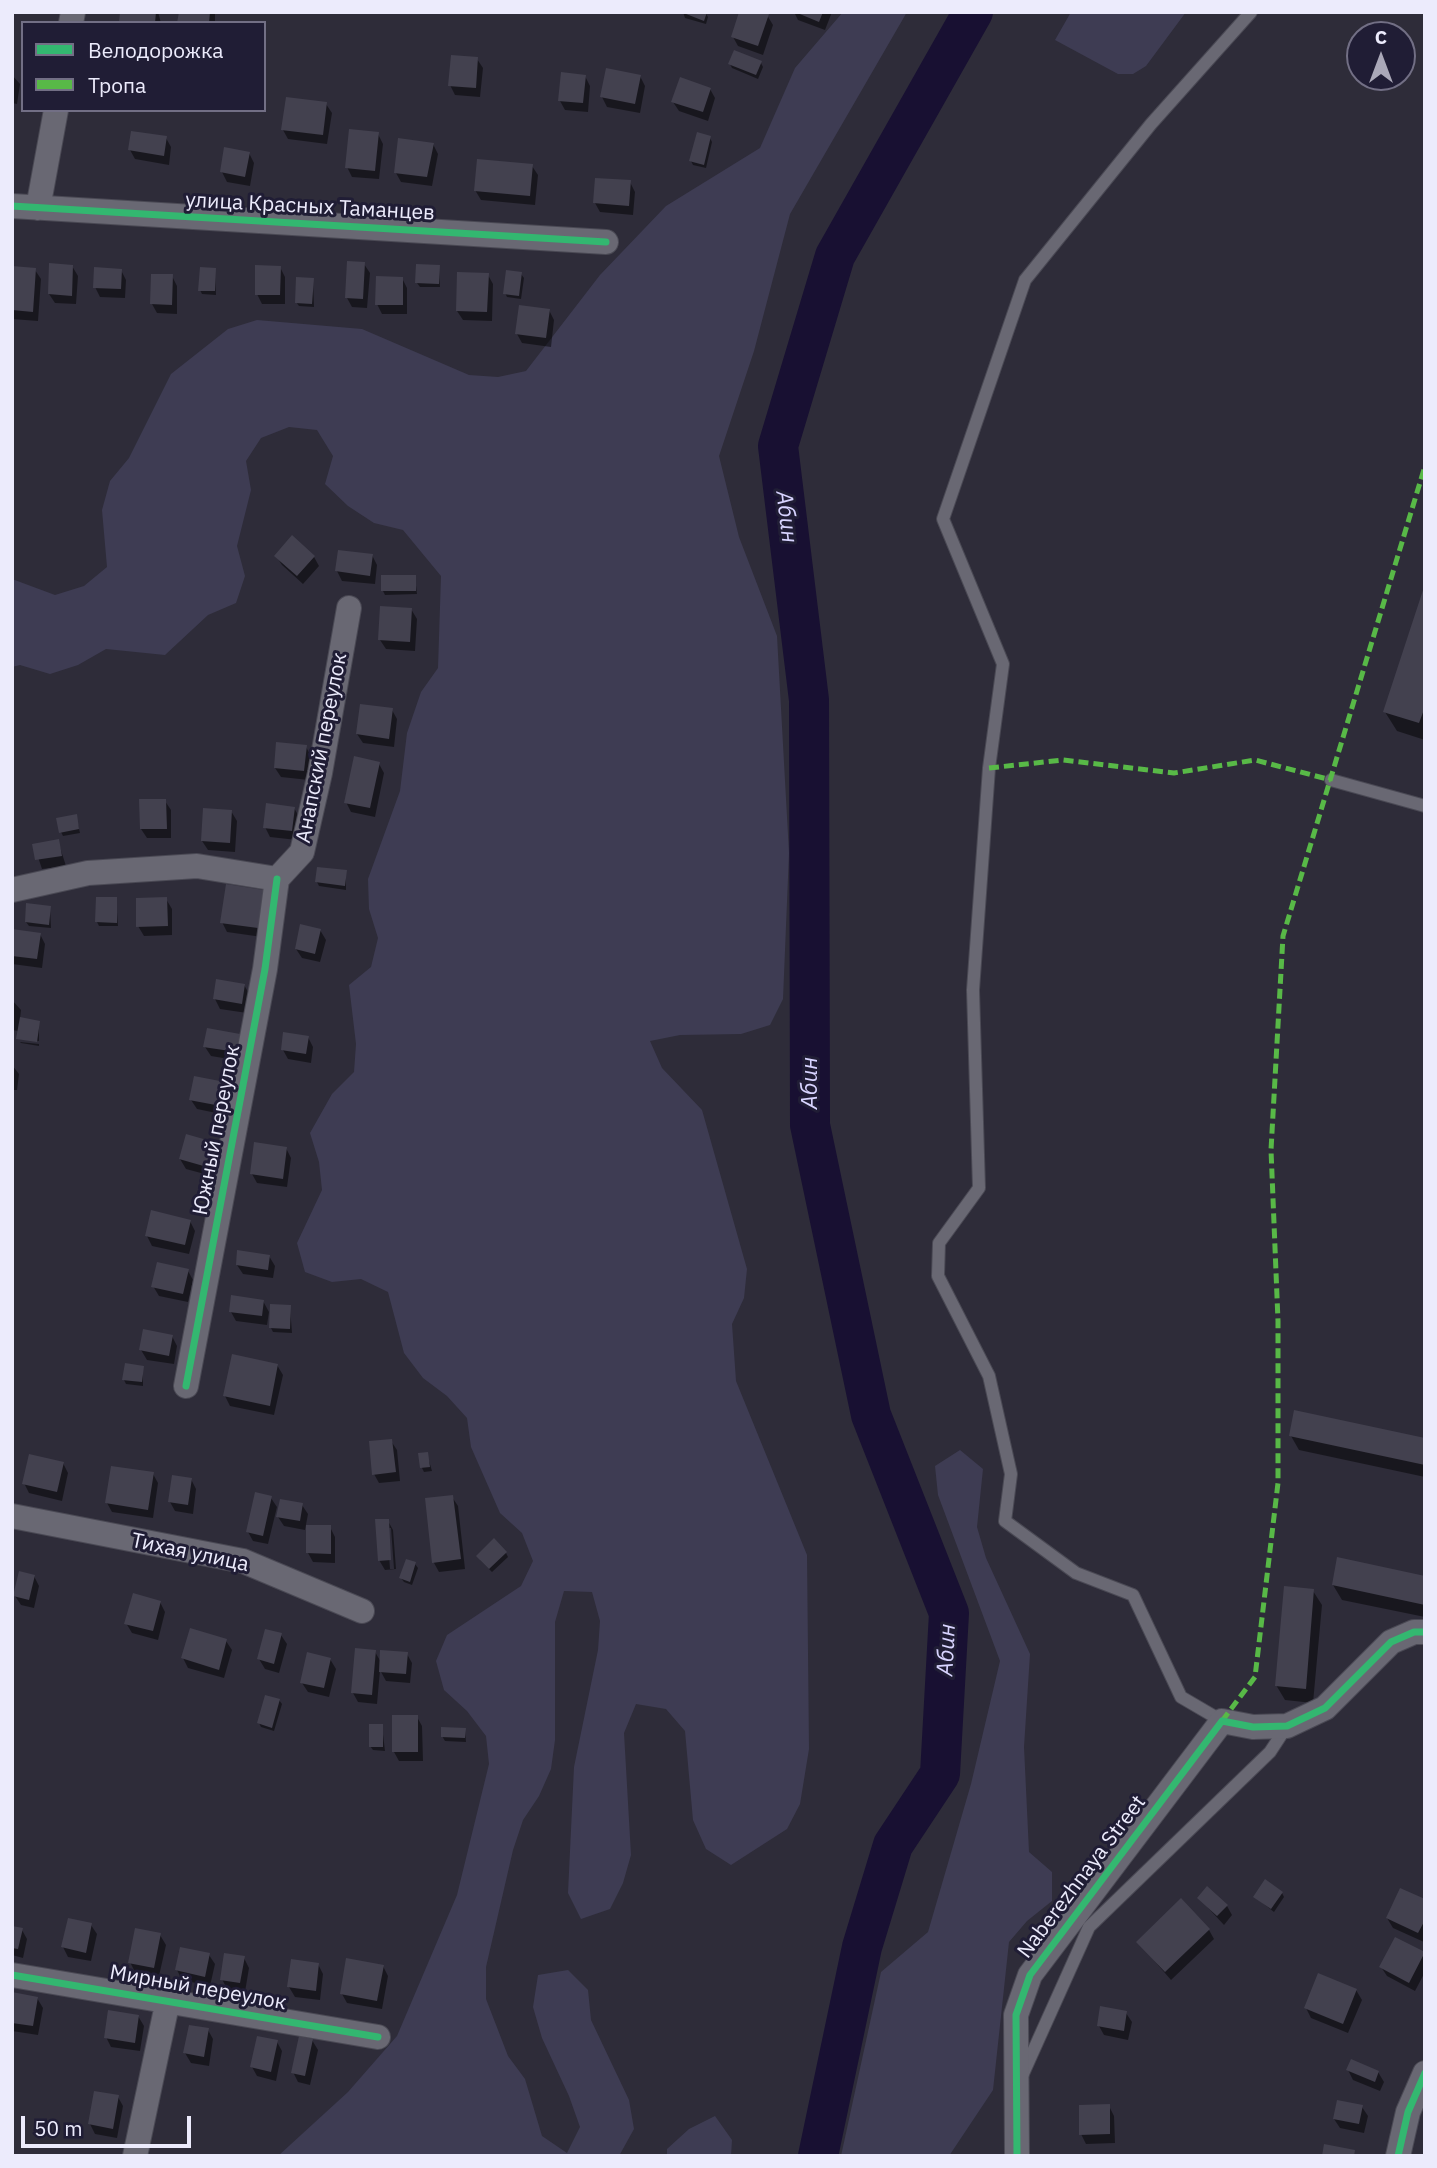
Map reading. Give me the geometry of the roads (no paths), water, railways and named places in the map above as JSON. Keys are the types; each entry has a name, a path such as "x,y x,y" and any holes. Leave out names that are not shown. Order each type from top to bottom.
{"street":[{"path":"38,208 56,112"},
{"name":"улица Красных Таманцев","path":"12,206 606,242"},
{"name":"Анапский переулок","path":"277,879 302,852 320,773 349,608"},
{"path":"12,890 88,873 197,866 277,879"},
{"name":"Южный переулок","path":"186,1386 265,969 277,879"},
{"name":"Тихая улица","path":"12,1516 243,1561 362,1611"},
{"path":"1222,1721 1253,1727 1287,1726 1325,1708 1391,1642 1414,1632 1425,1632"},
{"name":"Naberezhnaya Street","path":"1017,2156 1016,2015 1030,1975 1222,1721"},
{"name":"Мирный переулок","path":"12,1975 378,2037"},
{"name":"Мирный переулок","path":"135,2156 168,2000"},
{"path":"1398,2156 1408,2112 1425,2073"}],"lane":[{"path":"1222,1721 1181,1697 1133,1595 1076,1573 1005,1521 1011,1474 989,1376 938,1276 939,1243 979,1188 974,990 989,768 1003,664 943,519 1025,280 1151,124 1251,12"},
{"path":"1331,780 1425,806"},
{"path":"1016,2089 1089,1927 1270,1752 1287,1726"}],"waterway":[{"name":"Абин","path":"818,2156 862,1947 893,1845 940,1774 949,1613 871,1415 810,1125 809,700 778,446 835,256 973,12"}]}
